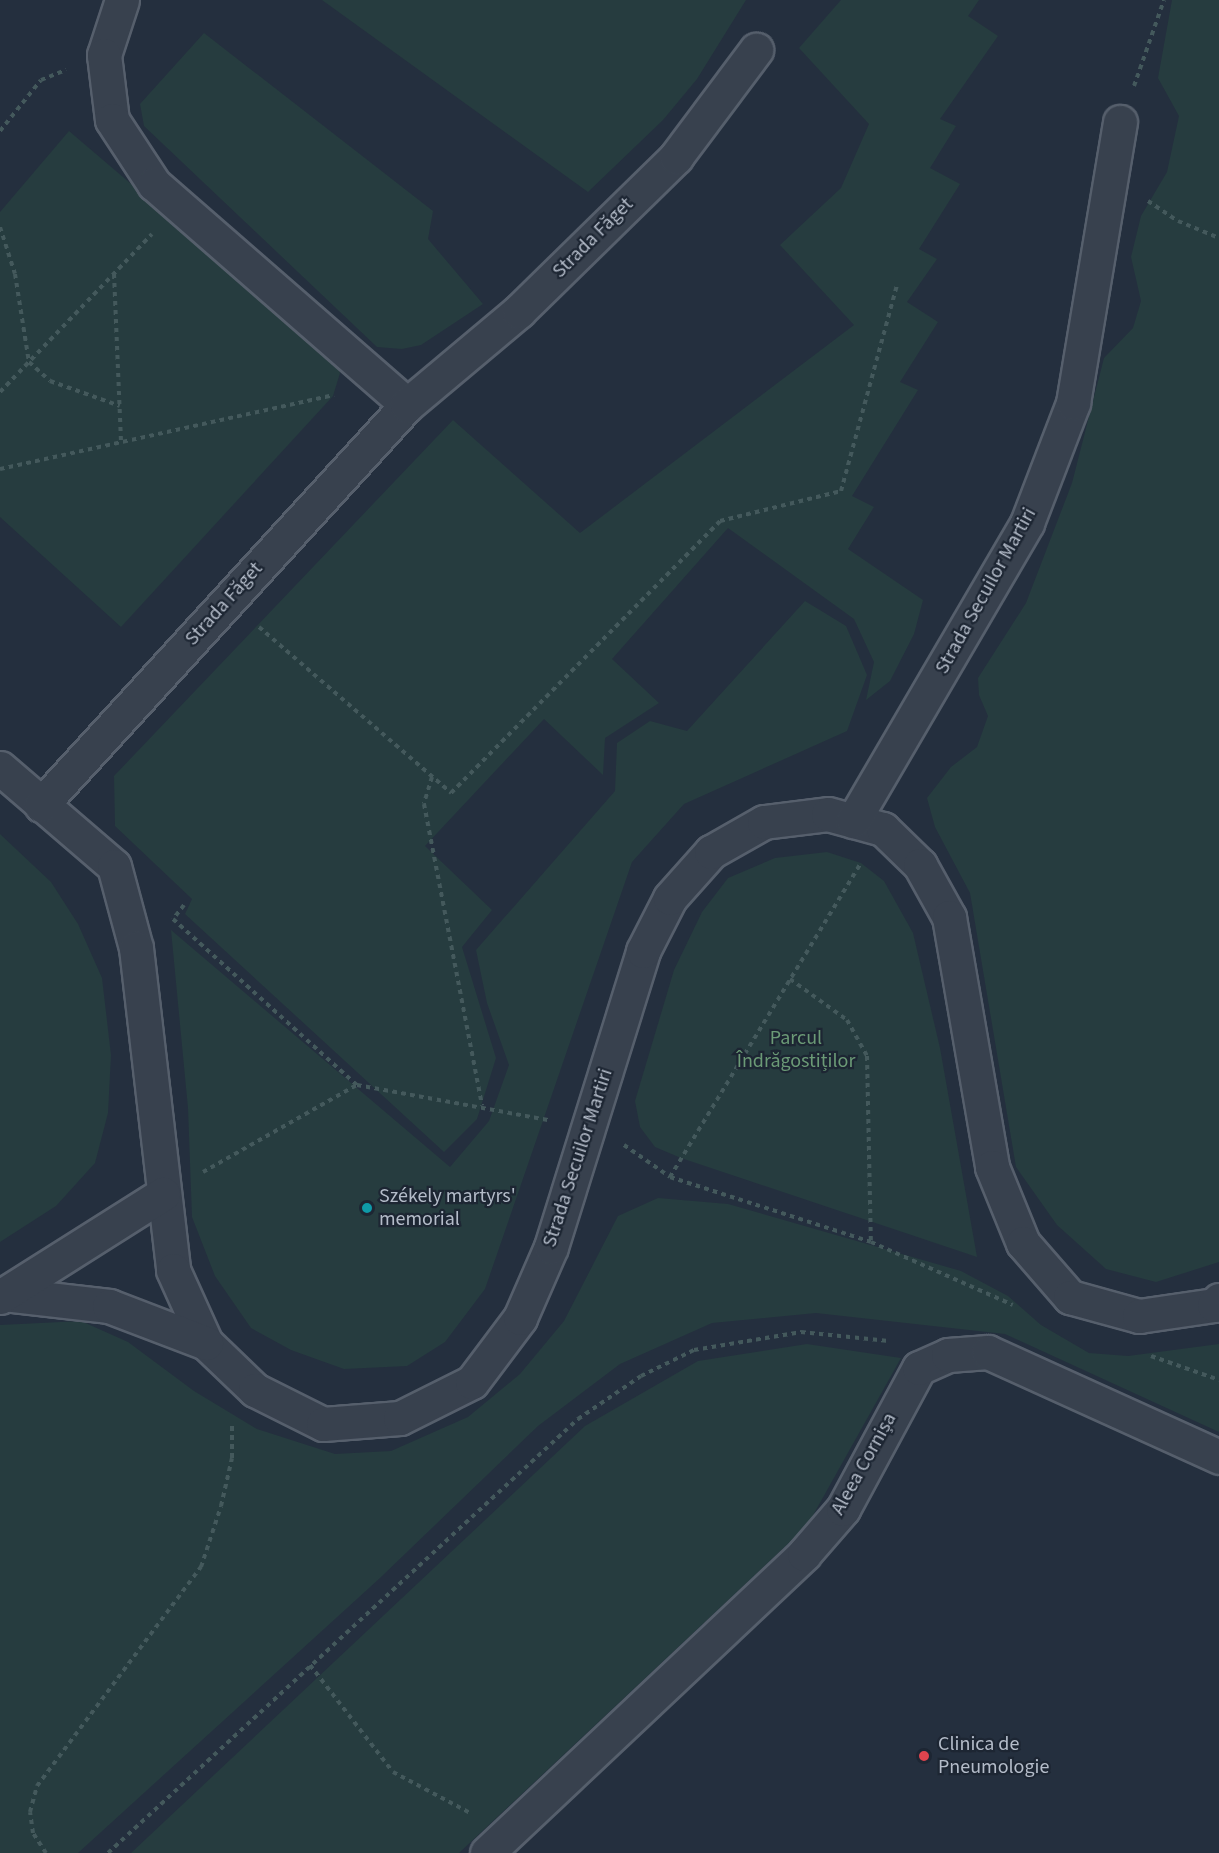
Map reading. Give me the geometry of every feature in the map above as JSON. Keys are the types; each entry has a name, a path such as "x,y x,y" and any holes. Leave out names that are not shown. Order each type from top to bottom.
{"street":[{"path":"122,0 104,55 112,120 154,184 407,405"},
{"name":"Strada Făget","path":"41,805 407,405 519,311 676,157 756,50"},
{"name":"Strada Secuilor Martiri","path":"860,810 1027,523 1073,403 1120,122"},
{"name":"Strada Secuilor Martiri","path":"0,768 114,866 136,948 173,1270 206,1343 255,1390 323,1424 400,1418 472,1382 520,1318 551,1247 643,951 670,898 711,852 764,822 860,810 920,865 948,917 992,1167 1023,1243 1070,1297 1139,1316 1214,1305 1219,1300"},
{"path":"2,1296 163,1194"},
{"path":"2,1296 109,1306 206,1343"},
{"name":"Aleea Cornișa","path":"498,1843 804,1554 843,1509 919,1368 948,1355 988,1352 1219,1457"}],"path":[{"path":"1120,122 1164,0"},
{"path":"0,131 41,80 70,69"},
{"path":"1112,177 1178,221 1219,238"},
{"path":"0,227 15,274 29,362 50,381 120,406"},
{"path":"0,392 158,227"},
{"path":"114,274 121,442"},
{"path":"254,622 451,793 720,521 841,491 897,285"},
{"path":"0,469 338,394"},
{"path":"432,776 424,804 482,1106"},
{"path":"670,1177 861,863"},
{"path":"184,905 172,919 357,1086 482,1106 555,1122"},
{"path":"790,979 848,1020 867,1056 871,1242"},
{"path":"197,1176 357,1086"},
{"path":"622,1143 670,1177 871,1242 1013,1305"},
{"path":"108,1853 578,1419 641,1376 694,1350 801,1332 895,1342"},
{"path":"1146,1355 1219,1380"},
{"path":"46,1853 33,1833 30,1812 36,1786 201,1567 221,1506 232,1458 232,1416"},
{"path":"310,1665 393,1772 498,1843"}],"green space":[{"path":"322,0 746,0 697,79 663,120 588,192"},
{"path":"841,0 979,0 968,16 998,36 940,119 956,126 930,168 960,184 919,249 937,259 907,302 938,322 900,382 918,390 852,496 874,507 848,549 923,600 914,634 890,681 866,700 874,662 854,619 728,528 612,659 659,703 605,738 603,775 544,719 425,846 492,910 462,947 496,1058 477,1119 444,1152 185,914 192,899 115,826 114,776 453,420 580,533 854,325 780,245 841,188 869,124 799,48"},
{"path":"1172,0 1219,0 1219,1262 1156,1282 1106,1269 1057,1225 1016,1167 970,893 935,827 927,798 951,767 977,747 988,716 979,695 978,678 1026,603 1072,483 1104,358 1133,328 1141,301 1131,257 1141,216 1167,172 1179,116 1158,78"},
{"path":"204,33 433,211 428,239 483,304 421,345 402,349 377,347 144,126 140,104"},
{"path":"69,131 333,356 340,373 333,396 121,627 0,517 0,212"},
{"path":"805,601 846,626 867,675 847,731 684,804 632,862 485,1289 445,1342 407,1366 344,1369 291,1350 251,1328 215,1276 192,1217 188,1108 171,930 450,1167 489,1121 509,1065 487,1003 476,950 615,791 617,743 650,721 687,731"},
{"path":"0,834 51,882 78,924 102,978 111,1055 108,1113 95,1163 56,1206 0,1242"},
{"name":"Parcul Îndrăgostiților","path":"827,852 861,863 884,881 913,933 940,1048 977,1257 681,1158 655,1147 640,1127 635,1101 674,970 702,912 728,878 775,858"},
{"path":"658,1198 728,1204 961,1271 1008,1296 1041,1325 1089,1353 1128,1356 1219,1344 1219,1432 1005,1334 816,1313 712,1323 620,1364 538,1426 380,1578 78,1853 0,1853 0,1325 81,1321 128,1342 194,1391 257,1429 335,1454 391,1451 468,1417 520,1374 564,1321 618,1216"},
{"path":"807,1344 901,1358 807,1526 459,1853 131,1853 585,1426 698,1361"}],"place":[{"name":"Székely martyrs' memorial","path":"367,1208"},
{"name":"Clinica de Pneumologie","path":"924,1756"}]}
